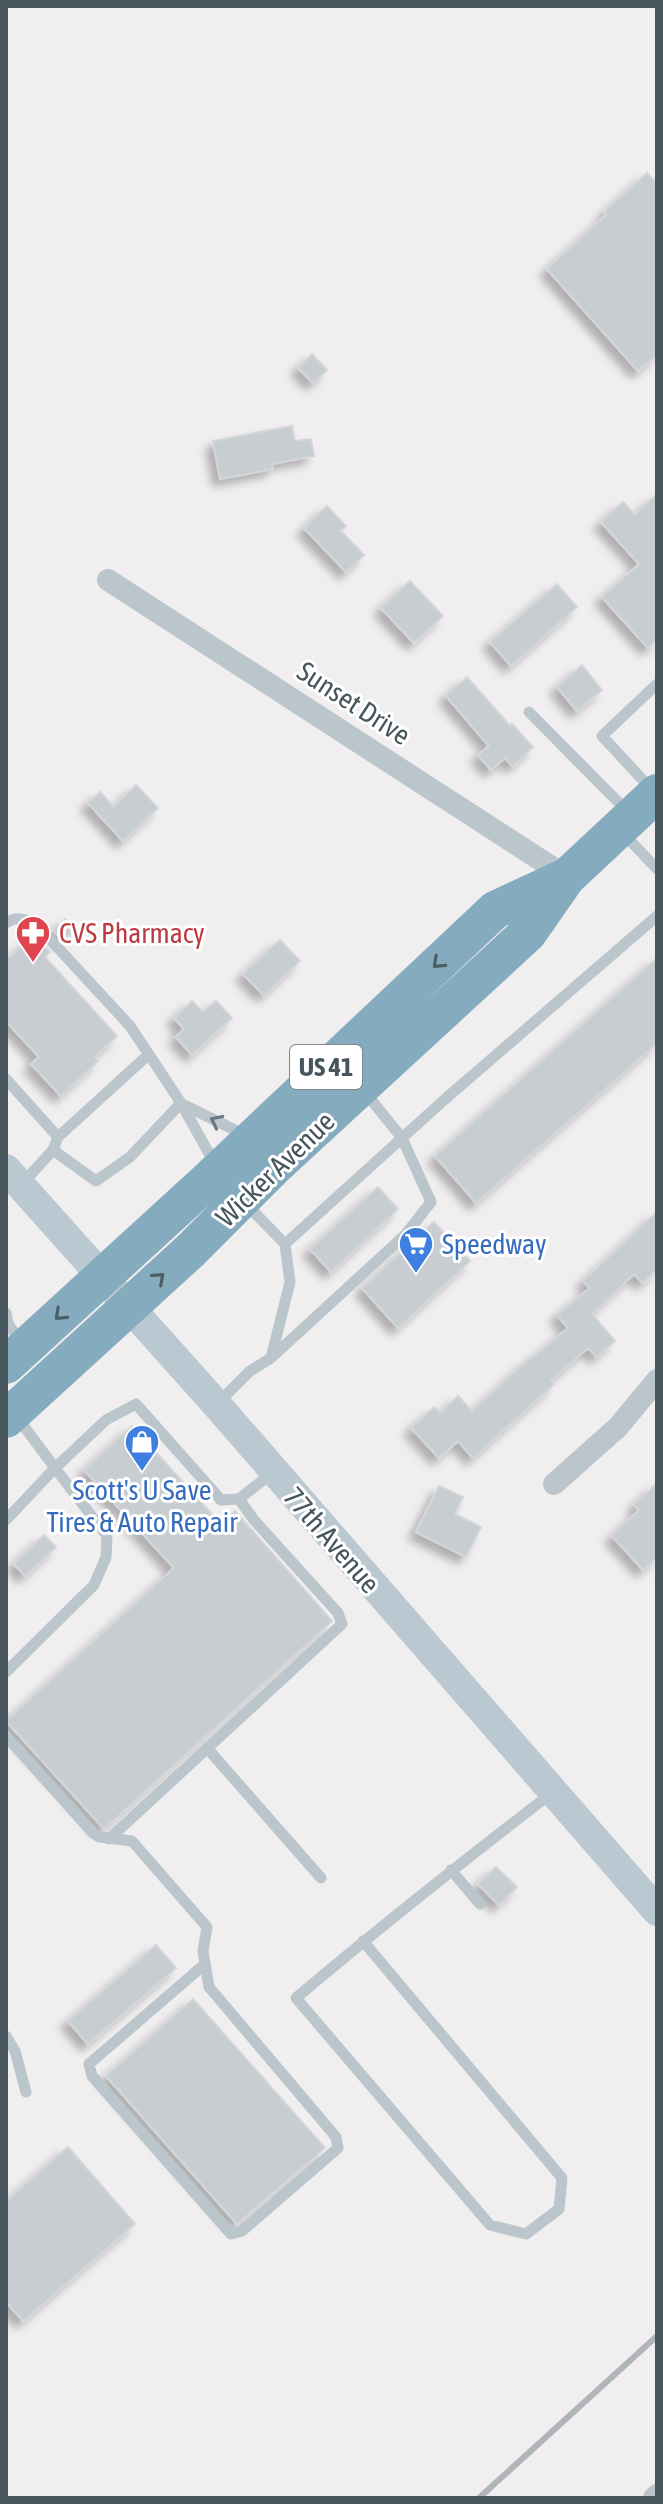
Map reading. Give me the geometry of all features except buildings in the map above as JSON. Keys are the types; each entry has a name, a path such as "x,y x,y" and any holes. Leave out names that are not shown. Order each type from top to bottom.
{"highway":[{"name":"Wicker Avenue","path":"10,1415 528,933 567,877 641,808"},
{"name":"Wicker Avenue","path":"16,1356 495,910 567,877"}],"street":[{"name":"Sunset Drive","path":"108,580 567,877"},
{"name":"77th Avenue","path":"12,1180 216,1404 657,1911"},
{"path":"554,1484 618,1427 657,1380"}],"lane":[{"path":"657,684 602,736 641,808 657,869"},
{"path":"529,712 641,808"},
{"path":"285,1244 657,916"},
{"path":"6,923 11,919 24,918 35,923 130,1026 181,1103 218,1170"},
{"path":"12,1180 53,1150 58,1137 148,1055"},
{"path":"6,1079 58,1137"},
{"path":"216,1404 406,1234 431,1202 402,1138 361,1087"},
{"path":"181,1103 251,1138"},
{"path":"53,1150 96,1181 130,1157 181,1103"},
{"path":"241,1200 285,1244 290,1282 271,1358"},
{"path":"6,1313 16,1356"},
{"path":"6,1520 106,1420 136,1404 221,1500 239,1499 273,1472"},
{"path":"6,1672 94,1585 106,1557 107,1536 10,1415"},
{"path":"109,1839 342,1624 338,1613 254,1520 239,1499"},
{"path":"6,1736 93,1833 99,1837 132,1841 207,1927 203,1951 209,1987 336,2137 338,2148 242,2231 231,2234 92,2076 89,2064 205,1964"},
{"path":"207,1748 321,1878"},
{"path":"363,1941 562,2178 559,2209 526,2234 490,2225 296,1998 363,1941 451,1870 553,1792"},
{"path":"451,1870 480,1904"},
{"path":"6,2036 15,2051 26,2092"}],"railway":[{"path":"479,2498 657,2336"}],"place":[{"name":"CVS Pharmacy","path":"33,964"},
{"name":"Speedway","path":"416,1275"},
{"name":"Scott's U Save Tires & Auto Repair","path":"142,1473"}]}
